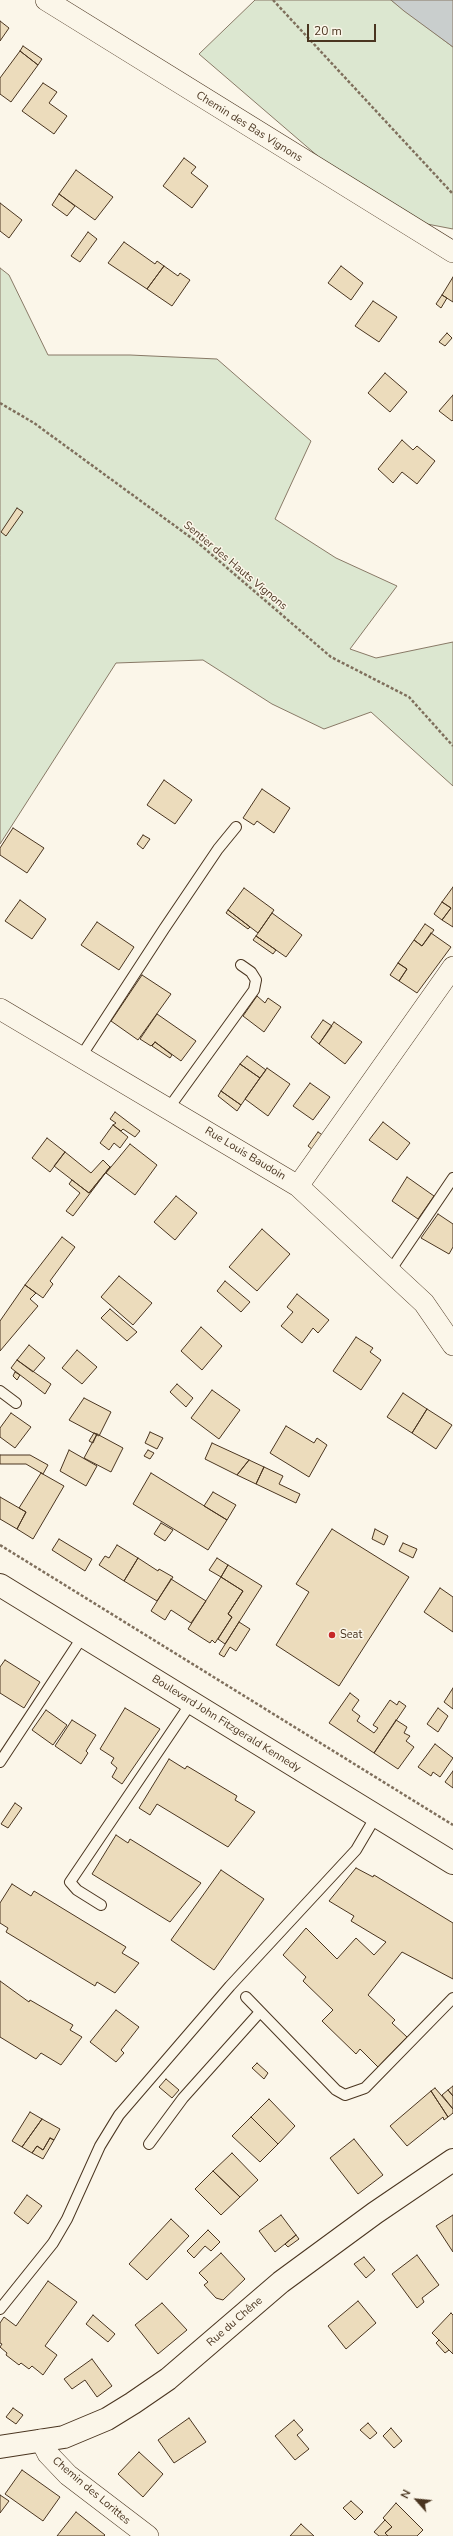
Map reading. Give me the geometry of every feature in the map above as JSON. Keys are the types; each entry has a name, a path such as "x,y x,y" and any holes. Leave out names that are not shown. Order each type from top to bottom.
{"street":[{"name":"Chemin des Bas Vignons","path":"46,0 453,252"},
{"path":"298,1186 453,967"},
{"name":"Rue Louis Baudoin","path":"0,1009 80,1058 168,1108 298,1186 424,1303 453,1345"},
{"name":"Boulevard John Fitzgerald Kennedy","path":"0,1585 453,1863"},
{"name":"Rue du Chêne","path":"0,2447 41,2440 84,2430 107,2419 133,2403 173,2374 281,2282 375,2213 453,2160"},
{"name":"Chemin des Lorittes","path":"41,2440 48,2454 68,2474 148,2536"}],"lane":[{"path":"80,1058 164,929 218,850 236,827"},
{"path":"168,1108 254,990 256,980 251,972 242,966"},
{"path":"390,1271 453,1178"},
{"path":"0,1391 16,1403"},
{"path":"0,1762 83,1636"},
{"path":"101,1905 76,1890 70,1882 191,1703"},
{"path":"0,2309 53,2243 67,2219 100,2146 119,2116 140,2088 230,1986 356,1850 376,1816"},
{"path":"246,1997 336,2090 345,2095 365,2088 453,1998"},
{"path":"149,2144 183,2098 260,2012"}],"path":[{"path":"273,0 453,194"},
{"name":"Sentier des Hauts Vignons","path":"0,403 34,423 197,542 331,657 409,697 453,746"},
{"path":"0,1545 453,1825"}],"green space":[{"path":"255,0 391,0 453,47 453,229 401,219 320,158 199,54"},
{"path":"0,268 9,275 48,355 130,355 217,359 311,441 275,519 336,558 397,586 350,649 376,658 453,642 453,786 371,712 324,729 272,704 203,660 116,663 0,844"}],"shaded area":[{"path":"391,0 453,0 453,47 404,11"}],"building":[{"path":"0,21 9,28 0,41"},
{"path":"23,46 42,59 38,65 20,51"},
{"path":"20,51 38,65 11,102 0,94 0,78"},
{"path":"43,83 57,92 49,103 67,116 54,134 22,111"},
{"path":"184,158 196,167 191,173 208,186 192,208 163,186"},
{"path":"76,170 113,197 95,220 59,194"},
{"path":"59,194 75,206 67,216 52,205"},
{"path":"0,203 22,220 9,238 0,231"},
{"path":"88,232 97,239 80,262 71,256"},
{"path":"124,242 155,264 157,261 164,266 147,289 108,263"},
{"path":"164,266 178,276 180,273 190,280 172,306 147,289"},
{"path":"341,266 363,283 351,300 328,283"},
{"path":"453,277 453,302 442,295"},
{"path":"442,295 447,298 441,308 436,304"},
{"path":"373,301 397,317 379,342 355,326"},
{"path":"447,333 452,338 445,346 439,342"},
{"path":"385,373 407,392 390,412 368,393"},
{"path":"453,395 453,420 452,421 439,411"},
{"path":"402,440 413,450 417,446 435,461 417,484 402,472 393,483 378,469"},
{"path":"17,508 23,512 6,536 1,532"},
{"path":"164,780 192,800 175,824 147,805"},
{"path":"262,789 290,808 274,833 257,821 254,825 243,818"},
{"path":"13,828 44,848 27,873 0,855 0,848"},
{"path":"143,835 150,839 143,849 137,844"},
{"path":"453,887 453,927 442,920 451,908 442,902"},
{"path":"244,888 274,910 258,933 228,910"},
{"path":"20,900 46,919 32,939 5,921"},
{"path":"442,902 451,908 442,920 434,914"},
{"path":"228,910 250,927 248,929 226,913"},
{"path":"272,913 302,935 286,957 256,936"},
{"path":"97,922 134,947 119,970 81,945"},
{"path":"425,924 434,930 422,946 414,940"},
{"path":"431,933 451,947 417,993 399,981 407,969 398,963 414,940 422,946"},
{"path":"256,936 276,950 273,954 253,940"},
{"path":"398,963 407,969 399,981 390,975"},
{"path":"142,975 171,994 138,1040 111,1021"},
{"path":"257,996 265,1003 268,998 281,1007 264,1032 243,1016"},
{"path":"157,1014 196,1041 181,1061 155,1042 151,1046 140,1039"},
{"path":"323,1020 332,1026 319,1044 311,1037"},
{"path":"334,1022 362,1042 345,1064 319,1044"},
{"path":"155,1042 172,1055 170,1058 152,1046"},
{"path":"247,1056 266,1070 260,1078 240,1064"},
{"path":"240,1064 260,1078 241,1105 221,1091"},
{"path":"267,1068 290,1084 268,1116 245,1099"},
{"path":"310,1083 330,1097 313,1120 293,1106"},
{"path":"221,1091 241,1105 237,1111 218,1096"},
{"path":"115,1112 140,1131 135,1137 123,1129 121,1131 113,1125 116,1123 110,1119"},
{"path":"383,1122 410,1143 397,1160 369,1140"},
{"path":"113,1125 128,1137 120,1148 114,1143 109,1150 100,1143"},
{"path":"318,1132 327,1138 317,1153 308,1146"},
{"path":"47,1138 65,1152 50,1172 32,1158"},
{"path":"130,1144 157,1165 135,1195 106,1173"},
{"path":"65,1152 91,1173 103,1160 110,1167 89,1193 54,1166"},
{"path":"110,1167 73,1216 66,1211 80,1193 69,1184 72,1180 89,1193"},
{"path":"407,1177 434,1196 418,1219 392,1201"},
{"path":"176,1196 197,1213 175,1240 154,1222"},
{"path":"438,1214 453,1224 453,1247 449,1254 421,1238"},
{"path":"262,1229 290,1254 257,1291 229,1267"},
{"path":"62,1237 75,1247 50,1281 53,1284 43,1298 25,1285"},
{"path":"119,1276 152,1303 133,1325 101,1297"},
{"path":"225,1281 250,1302 241,1312 217,1291"},
{"path":"25,1285 36,1293 30,1299 38,1306 0,1351 0,1321"},
{"path":"297,1294 329,1320 318,1333 313,1328 302,1343 281,1326 293,1312 287,1307"},
{"path":"110,1309 137,1332 127,1341 101,1318"},
{"path":"201,1327 222,1346 202,1370 181,1351"},
{"path":"356,1337 373,1348 370,1352 381,1360 361,1390 333,1371"},
{"path":"29,1345 45,1358 33,1372 17,1360"},
{"path":"77,1350 97,1367 82,1384 62,1368"},
{"path":"17,1360 51,1384 45,1394 11,1368"},
{"path":"15,1372 20,1375 17,1380 13,1376"},
{"path":"177,1384 193,1398 186,1407 170,1392"},
{"path":"212,1390 240,1410 219,1439 191,1418"},
{"path":"403,1393 427,1409 412,1433 387,1417"},
{"path":"84,1398 111,1412 99,1436 69,1420"},
{"path":"427,1409 452,1425 436,1449 412,1433"},
{"path":"11,1413 31,1427 15,1448 0,1437 0,1428"},
{"path":"286,1426 314,1443 317,1438 327,1445 309,1477 270,1453"},
{"path":"150,1432 163,1438 157,1449 145,1443"},
{"path":"94,1433 97,1434 93,1443 89,1441"},
{"path":"97,1434 123,1448 111,1472 84,1458"},
{"path":"212,1443 249,1460 237,1475 205,1459"},
{"path":"69,1450 97,1466 86,1486 60,1471"},
{"path":"148,1450 154,1453 150,1459 144,1456"},
{"path":"0,1455 30,1455 48,1465 43,1474 26,1464 0,1464"},
{"path":"249,1460 264,1467 256,1484 237,1475"},
{"path":"264,1467 283,1476 279,1484 300,1494 296,1503 256,1484"},
{"path":"41,1473 64,1486 33,1539 17,1529 26,1512 19,1508"},
{"path":"151,1473 227,1520 208,1550 133,1504"},
{"path":"213,1492 236,1505 227,1520 204,1506"},
{"path":"0,1497 26,1512 17,1529 0,1519"},
{"path":"161,1523 173,1530 165,1541 154,1534"},
{"path":"332,1529 409,1577 339,1686 276,1645 309,1592 296,1584"},
{"path":"375,1529 388,1536 384,1545 372,1539"},
{"path":"59,1539 92,1559 85,1571 52,1550"},
{"path":"403,1543 417,1549 413,1558 399,1551"},
{"path":"117,1545 138,1558 124,1581 99,1565 105,1556 109,1558"},
{"path":"138,1558 158,1571 159,1569 173,1577 157,1601 124,1581"},
{"path":"217,1558 228,1565 221,1577 209,1570"},
{"path":"228,1565 262,1586 225,1644 218,1639 232,1617 228,1614 243,1591 221,1577"},
{"path":"221,1577 243,1591 228,1614 232,1617 215,1643 212,1640 210,1643 188,1629"},
{"path":"171,1579 206,1601 191,1623 171,1610 165,1620 151,1611"},
{"path":"440,1588 453,1597 453,1632 424,1612"},
{"path":"239,1622 250,1629 236,1651 230,1647 224,1657 219,1654"},
{"path":"5,1660 40,1682 24,1708 0,1693 0,1667"},
{"path":"453,1688 453,1709 444,1702"},
{"path":"350,1693 359,1700 352,1710 360,1716 357,1721 374,1733 378,1728 373,1725 390,1700 397,1705 399,1701 406,1706 374,1753 329,1723"},
{"path":"125,1708 160,1729 122,1784 112,1777 117,1768 111,1763 114,1758 100,1749"},
{"path":"438,1708 448,1716 438,1732 427,1724"},
{"path":"46,1710 67,1725 53,1745 32,1730"},
{"path":"72,1720 96,1735 86,1751 88,1753 81,1764 55,1746"},
{"path":"396,1720 407,1727 404,1733 410,1736 406,1741 414,1747 398,1769 374,1753"},
{"path":"435,1744 453,1758 440,1777 433,1772 431,1776 418,1767"},
{"path":"169,1759 185,1769 187,1766 237,1796 235,1800 255,1812 228,1847 157,1804 150,1815 139,1808"},
{"path":"453,1771 453,1788 445,1782"},
{"path":"15,1803 22,1808 8,1828 1,1824"},
{"path":"116,1835 128,1843 130,1839 201,1883 170,1922 92,1874"},
{"path":"356,1868 373,1877 374,1875 453,1923 453,1979 402,1952 368,1995 395,2020 392,2023 407,2037 378,2067 360,2049 356,2054 322,2021 333,2010 303,1981 306,1977 283,1955 306,1928 337,1959 356,1938 374,1955 386,1942 351,1921 354,1916 329,1901"},
{"path":"221,1870 264,1899 214,1970 171,1940"},
{"path":"12,1884 31,1896 34,1891 126,1947 122,1953 139,1963 115,1993 97,1982 95,1986 6,1932 8,1928 0,1923 0,1903"},
{"path":"0,1981 29,2002 30,2000 73,2025 70,2030 82,2037 61,2065 41,2053 36,2059 0,2037"},
{"path":"116,2010 139,2027 121,2050 124,2053 116,2062 90,2042"},
{"path":"257,2063 268,2073 264,2079 252,2068"},
{"path":"166,2079 179,2090 172,2098 159,2087"},
{"path":"453,2086 453,2096 448,2090"},
{"path":"435,2088 453,2109 453,2113 448,2117 431,2091"},
{"path":"448,2090 453,2096 453,2109 442,2095"},
{"path":"431,2091 448,2117 444,2120 443,2117 407,2146 390,2126"},
{"path":"269,2099 295,2126 278,2144 251,2117"},
{"path":"30,2112 42,2119 22,2147 12,2141"},
{"path":"251,2117 278,2144 260,2162 232,2136"},
{"path":"42,2119 60,2129 54,2140 50,2138 43,2150 37,2146 32,2153 22,2147"},
{"path":"50,2138 54,2140 43,2159 32,2153 37,2146 43,2150"},
{"path":"354,2139 383,2175 358,2194 330,2158"},
{"path":"232,2153 258,2180 240,2197 213,2171"},
{"path":"213,2171 240,2197 221,2215 195,2189"},
{"path":"27,2195 42,2206 28,2224 14,2213"},
{"path":"281,2215 296,2235 275,2252 259,2231"},
{"path":"453,2215 453,2252 436,2226"},
{"path":"171,2219 189,2236 147,2280 129,2264"},
{"path":"208,2230 220,2242 211,2251 205,2246 194,2258 187,2251"},
{"path":"296,2235 299,2239 288,2247 285,2244"},
{"path":"221,2253 245,2279 223,2300 216,2298 204,2285 208,2282 199,2273"},
{"path":"417,2255 439,2285 422,2298 424,2302 417,2308 392,2274"},
{"path":"364,2257 375,2270 366,2278 354,2264"},
{"path":"48,2281 77,2302 45,2346 57,2355 43,2375 32,2366 29,2369 21,2363 19,2365 6,2355 7,2353 0,2347 2,2344 0,2343 0,2323 4,2317 16,2326"},
{"path":"358,2301 376,2323 346,2349 328,2326"},
{"path":"162,2303 187,2330 158,2354 135,2325"},
{"path":"451,2313 453,2315 453,2354 432,2333"},
{"path":"93,2315 115,2334 108,2342 86,2324"},
{"path":"439,2340 449,2350 445,2353 436,2343"},
{"path":"92,2359 112,2386 97,2397 85,2380 72,2389 64,2379"},
{"path":"13,2408 23,2415 16,2424 6,2417"},
{"path":"189,2418 206,2442 174,2463 158,2440"},
{"path":"294,2420 303,2430 297,2435 309,2449 295,2460 275,2436"},
{"path":"368,2423 377,2433 370,2439 360,2430"},
{"path":"391,2428 402,2441 394,2448 383,2436"},
{"path":"139,2452 163,2474 143,2497 118,2474"},
{"path":"22,2470 60,2497 43,2521 5,2494"},
{"path":"0,2495 9,2501 0,2513"},
{"path":"351,2501 363,2512 355,2520 343,2508"},
{"path":"396,2503 423,2530 417,2536 388,2536 385,2533 392,2527 383,2518"},
{"path":"76,2512 105,2535 57,2536"},
{"path":"385,2520 392,2527 385,2533 388,2536 379,2536 374,2532"},
{"path":"301,2524 314,2536 290,2536"}],"place":[{"name":"Seat","path":"332,1635"}]}
